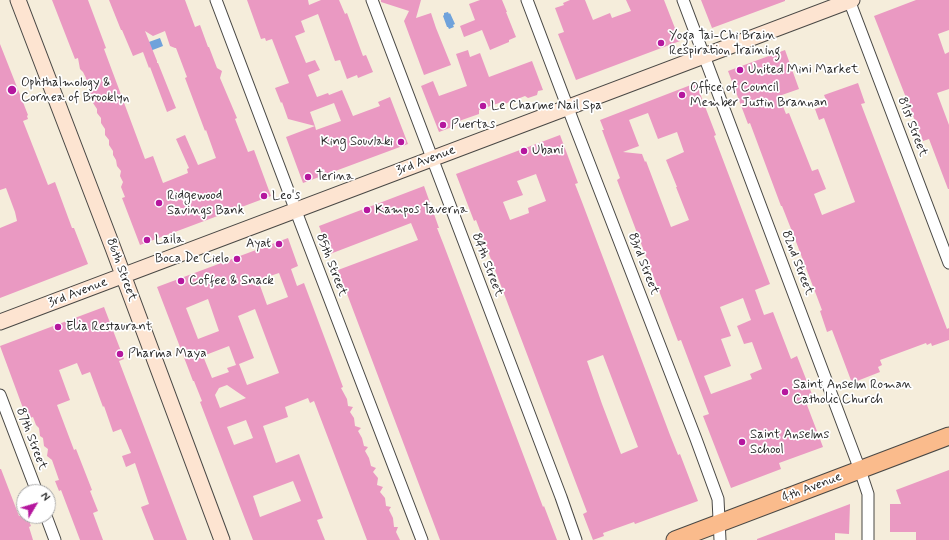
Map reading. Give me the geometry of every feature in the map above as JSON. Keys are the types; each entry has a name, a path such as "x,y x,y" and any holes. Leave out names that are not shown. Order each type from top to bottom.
{"main road":[{"name":"4th Avenue","path":"675,540 719,532 860,470 949,436"}],"street":[{"name":"86th Street","path":"18,0 222,540"},
{"name":"85th Street","path":"216,0 422,540"},
{"name":"84th Street","path":"372,0 576,540"},
{"name":"83rd Street","path":"527,0 718,499 719,532"},
{"name":"82nd Street","path":"683,0 860,470 868,494 868,540"},
{"name":"3rd Avenue","path":"0,322 850,0"},
{"name":"81st Street","path":"850,0 949,263"},
{"name":"87th Street","path":"0,395 34,484"},
{"path":"49,524 55,540"}],"water":[{"path":"448,12 449,14 450,13 455,24 453,25 454,27 449,29 443,16 444,13"},
{"path":"160,38 163,46 150,51 146,43"}],"building":[{"path":"52,0 88,0 106,48 104,49 145,159 153,156 163,183 188,173 187,169 189,168 176,139 185,135 198,165 216,158 185,78 187,77 176,48 170,46 165,31 153,36 145,31 176,108 167,112 143,52 133,56 109,0 185,0 195,27 200,25 217,68 222,71 220,78 237,118 235,119 248,152 254,150 271,196 140,245 122,198 125,197 121,187 123,182 120,176 121,171 117,166 113,151 109,145 109,140 105,135 105,129 101,123 101,118 93,103 94,96 89,93 90,87 85,83 86,78 80,69 78,58 75,59"},
{"path":"247,0 308,0 309,5 321,0 339,0 345,14 347,13 363,56 366,55 373,72 358,78 357,75 347,79 340,60 335,61 318,14 301,21 305,32 295,36 306,63 315,60 320,70 308,75 317,97 328,93 329,95 342,90 353,116 380,106 378,102 390,97 408,144 303,183 286,137 315,126 288,119 275,88 289,83 272,39 266,41 265,38 261,39","holes":["334,103 341,121 316,130 310,112"]},
{"path":"381,0 421,0 416,18 431,13 451,65 424,75 404,21 409,11 381,2"},
{"path":"480,0 502,0 516,37 509,40 509,42 490,50 482,30 464,37 460,26 475,20 469,4"},
{"path":"570,0 585,0 593,20 610,13 612,18 631,11 626,0 664,0 680,41 576,80 558,34 564,32 555,8 564,5 563,3"},
{"path":"701,0 785,0 785,1 712,28"},
{"path":"916,0 949,0 949,30 938,34 945,54 949,52 949,89 937,93 949,125 949,189 929,139 923,141 874,16"},
{"path":"0,44 28,115 28,119 23,121 48,185 55,182 72,228 74,228 88,264 0,298 0,228 17,221 6,188 0,190"},
{"path":"468,50 470,57 480,53 489,77 532,61 543,90 538,91 537,95 528,98 525,96 502,105 499,103 479,110 479,114 459,121 460,124 439,132 421,86 433,81 439,96 467,86 456,54"},
{"path":"785,50 799,89 779,96 786,114 789,113 812,171 818,169 826,189 814,194 822,215 855,202 824,118 819,120 815,109 828,105 824,95 858,83 865,103 861,104 947,329 949,328 949,340 932,346 931,343 927,345 926,343 880,360 882,365 878,367 880,372 852,383 832,330 827,332 820,311 822,310 750,123 748,124 728,71"},
{"path":"696,83 716,135 714,136 770,284 755,290 764,315 773,312 791,359 797,356 815,402 807,405 823,447 779,463 781,469 731,488 703,416 709,414 681,340 678,341 617,180 620,178 602,130 604,130 600,120","holes":["648,113 658,139 677,132 684,152 666,160 689,220 671,227 642,154 623,152 639,146 629,120","743,298 751,320 737,326 744,344 752,342 762,369 750,374 752,379 711,394 704,376 731,366 721,339 731,336 720,307"]},
{"path":"560,135 578,183 575,184 670,435 678,455 680,454 698,501 635,524 634,522 603,533 604,536 593,540 583,514 587,512 476,220 474,221 456,174","holes":["536,174 546,201 528,208 529,213 510,220 503,202 523,195 517,181","603,355 638,447 621,454 587,361"]},
{"path":"424,186 439,228 437,228 543,507 544,506 557,540 440,540 338,270 418,240 411,223 330,254 319,226"},
{"path":"288,238 298,266 291,269 297,286 304,283 343,387 341,388 347,399 348,406 353,407 350,412 354,418 355,426 361,428 358,431 364,446 368,447 365,451 371,466 376,468 373,472 378,478 377,485 383,487 380,492 385,498 386,506 391,507 389,510 393,518 394,527 398,527 396,532 400,540 367,540 314,401 310,403 308,398 285,407 288,417 263,426 276,463 299,454 323,518 317,520 325,540 253,540 200,402 202,401 157,287","holes":["279,273 288,297 267,305 258,280","208,299 219,331 198,339 186,308","255,309 279,373 247,385 239,364 254,358 238,316","229,346 236,365 227,368 229,372 212,378 203,356","227,385 246,398 220,408 215,395 219,388","246,420 253,438 234,445 227,427","293,481 301,501 260,517 253,496"]},
{"path":"104,307 124,359 119,361 187,540 154,540 141,507 149,504 135,463 126,467 122,456 131,453 121,429 113,432 90,372 82,375 77,363 59,370 70,400 57,405 74,450 76,449 92,490 90,491 98,511 93,513 103,540 80,540 61,490 59,491 55,481 59,480 52,460 47,456 48,449 44,446 43,438 40,436 39,428 33,417 27,419 0,346"},
{"path":"1,469 16,508 16,524 30,524 31,526 29,527 33,540 0,540"},
{"path":"949,470 949,540 916,540 916,532 890,532 890,504 901,504 896,490"},
{"path":"850,504 849,534 835,533 835,540 757,540 757,539"}],"place":[{"name":"Yoga Tai-Chi Brain Respiration Training","path":"661,43"},
{"name":"United Mini Market","path":"740,70"},
{"name":"Ophthalmology & Cornea of Brooklyn","path":"12,90"},
{"name":"Office of Council Member Justin Brannan","path":"682,95"},
{"name":"Le Charme Nail Spa","path":"483,106"},
{"name":"Puertas","path":"443,125"},
{"name":"King Souvlaki","path":"401,142"},
{"name":"Ubani","path":"524,151"},
{"name":"Terina","path":"308,177"},
{"name":"Leo's","path":"264,196"},
{"name":"Ridgewood Savings Bank","path":"159,203"},
{"name":"Kampos Taverna","path":"367,210"},
{"name":"Laila","path":"147,240"},
{"name":"Ayat","path":"279,244"},
{"name":"Boca De Cielo","path":"237,259"},
{"name":"Coffee & Snack","path":"181,281"},
{"name":"Elia Restaurant","path":"58,327"},
{"name":"Pharma Maya","path":"120,354"},
{"name":"Saint Anselm Roman Catholic Church","path":"785,392"},
{"name":"Saint Anselms School","path":"742,442"}]}
